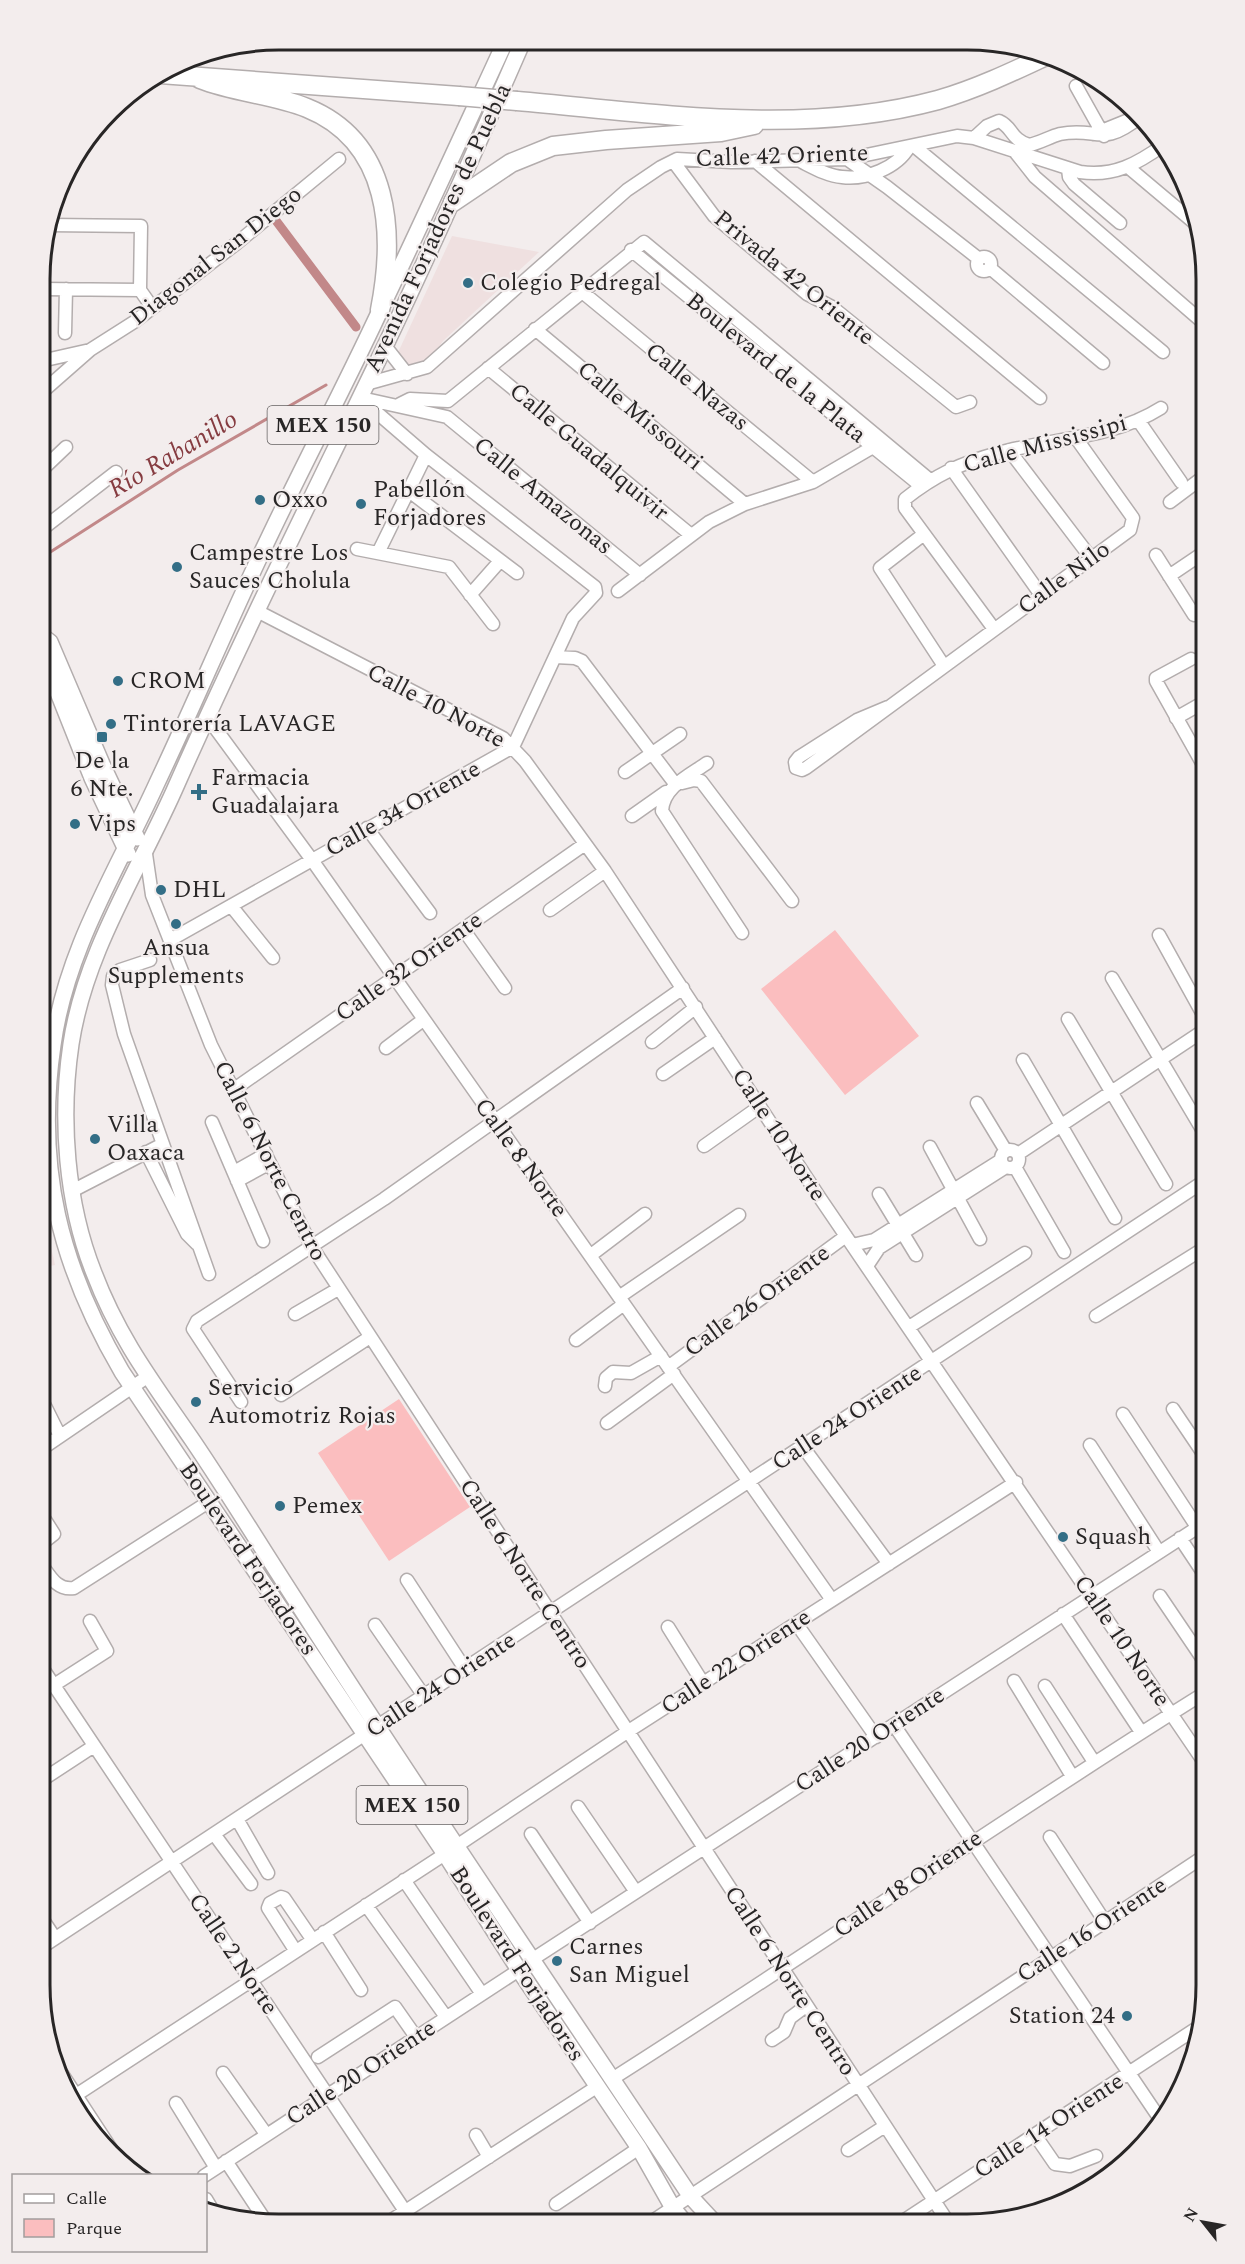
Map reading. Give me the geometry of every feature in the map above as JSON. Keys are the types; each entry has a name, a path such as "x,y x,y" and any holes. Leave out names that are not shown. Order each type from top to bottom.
{"highway":[{"path":"1021,66 1031,59"},
{"path":"172,76 374,88 696,116 823,118 901,109 961,93 1036,61"},
{"path":"200,79 222,88 308,108 337,126 357,145 376,180 387,218 386,275 381,310"},
{"path":"453,202 512,163 553,146 721,132 759,124 768,118"}],"main road":[{"name":"Avenida Forjadores de Puebla","path":"134,831 294,483 381,310 501,50"},
{"name":"Avenida Forjadores de Puebla","path":"137,871 257,611 453,202 519,50"},
{"path":"294,483 297,506 303,517"},
{"path":"50,642 146,854"},
{"path":"50,674 101,798 137,871"},
{"name":"Boulevard Forjadores","path":"50,1087 53,1041 67,982 84,933 134,831"},
{"name":"Boulevard Forjadores","path":"137,871 99,948 83,989 71,1043 66,1135 72,1191 91,1268 118,1328 147,1377 192,1440 445,1854 519,1970 639,2148 678,2214"},
{"name":"Boulevard Forjadores","path":"50,1178 69,1262 100,1335 133,1388 371,1731 458,1845 612,2079 692,2197 706,2214"}],"street":[{"path":"1076,86 1099,134"},
{"path":"974,138 987,126 999,121 1009,129 1013,137 1029,145 1059,134 1099,134 1131,120"},
{"name":"Calle 42 Oriente","path":"673,161 847,159 957,136 974,138 1068,169 1098,174 1128,167 1156,150"},
{"path":"798,160 840,177 867,174 897,163 912,147 1163,352"},
{"path":"1016,153 1035,177 1196,316"},
{"path":"873,155 887,187"},
{"name":"Diagonal San Diego","path":"50,385 90,350 237,243 339,159"},
{"path":"847,159 887,187 979,259 982,257 990,260 990,268 1103,363"},
{"path":"363,391 427,367 627,190 673,161"},
{"name":"Privada 42 Oriente","path":"673,161 714,216 807,294 832,307 939,398 956,407 970,402"},
{"path":"755,161 1041,398"},
{"path":"1128,167 1187,217"},
{"path":"1068,169 1068,177 1074,184 1120,223"},
{"path":"56,225 141,226 140,290 152,307"},
{"name":"Boulevard de la Plata","path":"878,444 644,242 632,250 926,483"},
{"path":"400,404 410,399 448,401 632,250"},
{"path":"50,289 140,290"},
{"path":"65,333 66,289"},
{"name":"Calle Nazas","path":"582,291 813,482"},
{"name":"Calle Missouri","path":"535,329 745,504"},
{"path":"385,346 408,374"},
{"name":"Diagonal San Diego","path":"50,359 90,350"},
{"name":"Calle Guadalquivir","path":"488,368 691,536"},
{"path":"363,391 400,404 410,410 447,417 448,401"},
{"path":"363,391 426,455 595,587 596,593 573,618 513,747"},
{"name":"Calle Mississipi","path":"924,534 905,508 905,499 951,468 1009,450 1076,438 1138,420 1161,408"},
{"name":"Calle Amazonas","path":"447,417 640,575"},
{"path":"1138,420 1181,482"},
{"name":"Calle Nilo","path":"888,707 1130,530 1133,518 1076,438"},
{"path":"618,591 708,522 745,504 813,482 878,444"},
{"path":"50,462 66,447"},
{"path":"1009,450 1091,558"},
{"path":"378,553 426,455"},
{"path":"951,468 1041,595"},
{"path":"50,523 116,472"},
{"path":"1170,502 1196,482"},
{"path":"409,491 517,573"},
{"path":"944,666 880,568 924,534 994,629"},
{"path":"357,549 449,567 493,624"},
{"path":"1156,555 1194,615"},
{"path":"1169,576 1196,558"},
{"path":"470,595 500,561"},
{"name":"Calle 10 Norte","path":"257,611 502,738 513,747 605,871 696,1007 759,1107 1016,1482 1196,1750"},
{"path":"555,657 575,658 582,661 652,753 673,787"},
{"path":"1191,659 1156,678 1157,685 1196,753"},
{"path":"888,707 806,768 802,770 796,768 795,762 799,757 857,720 888,707"},
{"path":"1176,718 1196,707"},
{"name":"Calle 8 Norte","path":"207,717 312,860 832,1600"},
{"path":"625,772 680,734"},
{"name":"Calle 34 Oriente","path":"170,940 513,747"},
{"path":"632,816 707,763"},
{"path":"742,933 662,811 662,803 673,787 694,780 701,782 792,901"},
{"path":"367,828 430,913"},
{"name":"Calle 32 Oriente","path":"232,1090 585,844"},
{"name":"Calle 6 Norte Centro","path":"146,854 152,895"},
{"name":"Calle 6 Norte Centro","path":"137,871 152,895 232,1090 312,1247 549,1614 942,2214"},
{"path":"550,910 605,871"},
{"path":"232,907 273,958"},
{"path":"463,929 504,988"},
{"path":"1159,935 1196,1002"},
{"path":"150,960 120,970 113,976 112,985 124,1034 163,1144 179,1204"},
{"path":"1112,978 1196,1119"},
{"path":"241,1402 193,1329 193,1324 312,1247 683,988"},
{"path":"652,1042 696,1007"},
{"path":"1068,1019 1166,1184"},
{"path":"386,1048 423,1020"},
{"path":"867,1266 879,1248 900,1229 1009,1160 1196,1036"},
{"path":"663,1074 715,1038"},
{"path":"1023,1060 1115,1218"},
{"path":"977,1103 1064,1252"},
{"path":"705,1146 759,1107"},
{"path":"212,1122 263,1241"},
{"path":"72,1191 163,1144"},
{"path":"930,1147 980,1239"},
{"path":"146,1152 195,1230 197,1244 209,1274"},
{"path":"236,1177 268,1159"},
{"name":"Calle 24 Oriente","path":"50,1941 933,1362 1196,1187"},
{"path":"879,1194 916,1255"},
{"path":"591,1255 645,1214"},
{"path":"576,1340 621,1301 739,1215"},
{"name":"Calle 26 Oriente","path":"668,1366 849,1240 874,1240 900,1229"},
{"path":"909,1327 1025,1252"},
{"path":"1096,1316 1196,1253"},
{"path":"295,1314 338,1289"},
{"path":"281,1395 370,1337"},
{"path":"605,1386 606,1378 613,1372 631,1372 668,1366"},
{"path":"607,1423 668,1366"},
{"path":"50,1443 147,1377"},
{"path":"1173,1409 1196,1443"},
{"path":"1124,1414 1196,1517"},
{"path":"50,1416 60,1436"},
{"path":"1090,1445 1160,1552"},
{"path":"803,1447 889,1563"},
{"name":"Calle 22 Oriente","path":"458,1845 627,1732 1016,1482"},
{"path":"50,1576 57,1585 65,1589 74,1588 210,1501"},
{"name":"Calle 20 Oriente","path":"533,1959 1196,1527"},
{"path":"1180,1538 1196,1562"},
{"path":"407,1580 465,1669"},
{"path":"1160,1596 1196,1649"},
{"path":"1063,1614 1141,1732"},
{"path":"54,1685 106,1651 90,1621"},
{"path":"796,1623 876,1737"},
{"path":"375,1625 424,1696"},
{"path":"668,1627 703,1683"},
{"name":"Calle 2 Norte","path":"50,1679 407,2214"},
{"path":"1014,1681 1072,1776"},
{"path":"1045,1686 1094,1762"},
{"name":"Calle 18 Oriente","path":"612,2079 783,1970 971,1841 1196,1698"},
{"path":"894,1725 1157,2113"},
{"path":"50,1775 94,1746"},
{"path":"578,1807 636,1892"},
{"path":"214,1834 247,1887 271,1871 237,1820"},
{"path":"531,1834 590,1923"},
{"path":"1050,1838 1105,1922"},
{"path":"77,2094 250,1979 445,1854"},
{"name":"Calle 16 Oriente","path":"664,2214 1196,1862"},
{"path":"404,1880 482,1994"},
{"path":"295,1950 268,1908 270,1903 281,1897 312,1939"},
{"path":"366,1905 446,2017"},
{"path":"50,1930 55,1938"},
{"path":"324,1932 360,1990"},
{"name":"Calle 20 Oriente","path":"206,2174 519,1970"},
{"path":"772,2040 784,2032 790,2018 806,2006"},
{"path":"318,2057 395,2007 413,2038"},
{"name":"Calle 14 Oriente","path":"915,2214 1129,2073 1190,2036"},
{"path":"223,2073 267,2134"},
{"path":"400,2214 598,2086"},
{"path":"176,2103 260,2214"},
{"path":"848,2150 885,2126"},
{"path":"1035,2134 1055,2164 1070,2166 1096,2156"},
{"path":"476,2135 489,2157"},
{"path":"556,2204 639,2148"}],"shaded area":[{"name":"Colegio Pedregal","path":"452,236 539,252 443,341 430,360 416,365 403,363 395,359"},
{"path":"50,1242 55,1265 50,1266"}],"green space":[{"path":"835,930 919,1036 845,1095 761,989"},
{"path":"399,1399 470,1507 389,1561 318,1453"}],"waterway":[{"path":"274,218 356,327"},
{"name":"Río Rabanillo","path":"50,552 178,470 326,385"}],"place":[{"name":"Colegio Pedregal","path":"468,283"},
{"name":"Oxxo","path":"260,500"},
{"name":"Pabellón Forjadores","path":"361,504"},
{"name":"Campestre Los Sauces Cholula","path":"177,567"},
{"name":"CROM","path":"118,681"},
{"name":"Tintorería LAVAGE","path":"111,724"},
{"name":"De la 6 Nte.","path":"102,737"},
{"name":"Farmacia Guadalajara","path":"199,792"},
{"name":"Vips","path":"75,824"},
{"name":"DHL","path":"161,890"},
{"name":"Ansua Supplements","path":"176,924"},
{"name":"Villa Oaxaca","path":"95,1139"},
{"name":"Servicio Automotriz Rojas","path":"196,1402"},
{"name":"Pemex","path":"280,1506"},
{"name":"Squash","path":"1063,1537"},
{"name":"Carnes San Miguel","path":"557,1961"},
{"name":"Station 24","path":"1127,2016"}]}
